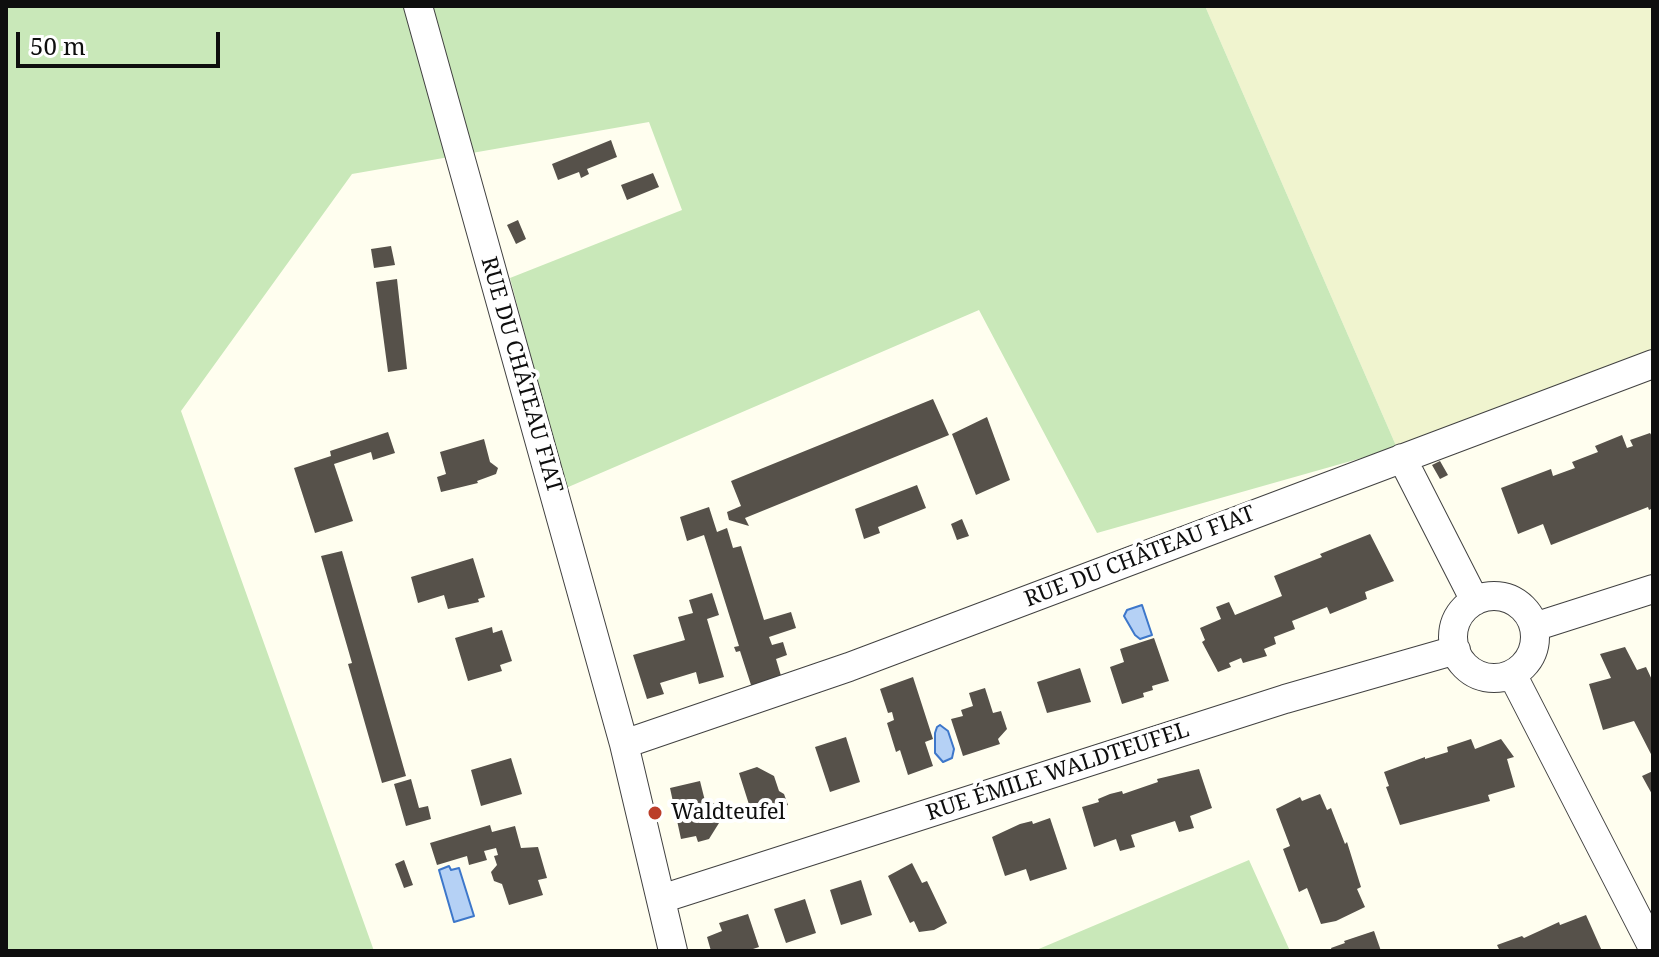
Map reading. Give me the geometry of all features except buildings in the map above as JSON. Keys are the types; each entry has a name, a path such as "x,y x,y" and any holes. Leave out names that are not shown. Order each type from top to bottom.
{"street":[{"name":"RUE DU CHÂTEAU FIAT","path":"418,6 624,744 673,951"},
{"name":"RUE DU CHÂTEAU FIAT","path":"624,744 849,667 1653,364"},
{"path":"1402,458 1475,601"},
{"path":"1534,627 1653,589"},
{"path":"1487,596 1511,600 1522,606 1534,627 1535,641 1531,655 1512,674 1498,677 1472,671 1462,662 1453,638 1455,627 1466,607 1487,596"},
{"name":"RUE ÉMILE WALDTEUFEL","path":"661,899 1285,699 1456,650"},
{"path":"1512,674 1653,948"}],"green space":[{"path":"6,6 1205,6 1397,448 1097,533 979,310 566,488 510,278 682,210 649,122 352,174 181,411 374,951 6,951"},
{"path":"1205,6 1653,6 1653,354 1397,448"},
{"path":"1249,860 1290,951 1034,951"}],"water":[{"path":"1142,605 1152,635 1140,639 1124,616 1127,610"},
{"path":"940,725 948,731 954,749 952,758 943,762 935,753 935,733"},
{"path":"449,866 451,870 459,868 474,916 454,922 439,870"}],"place":[{"name":"Waldteufel","path":"655,813"}]}
